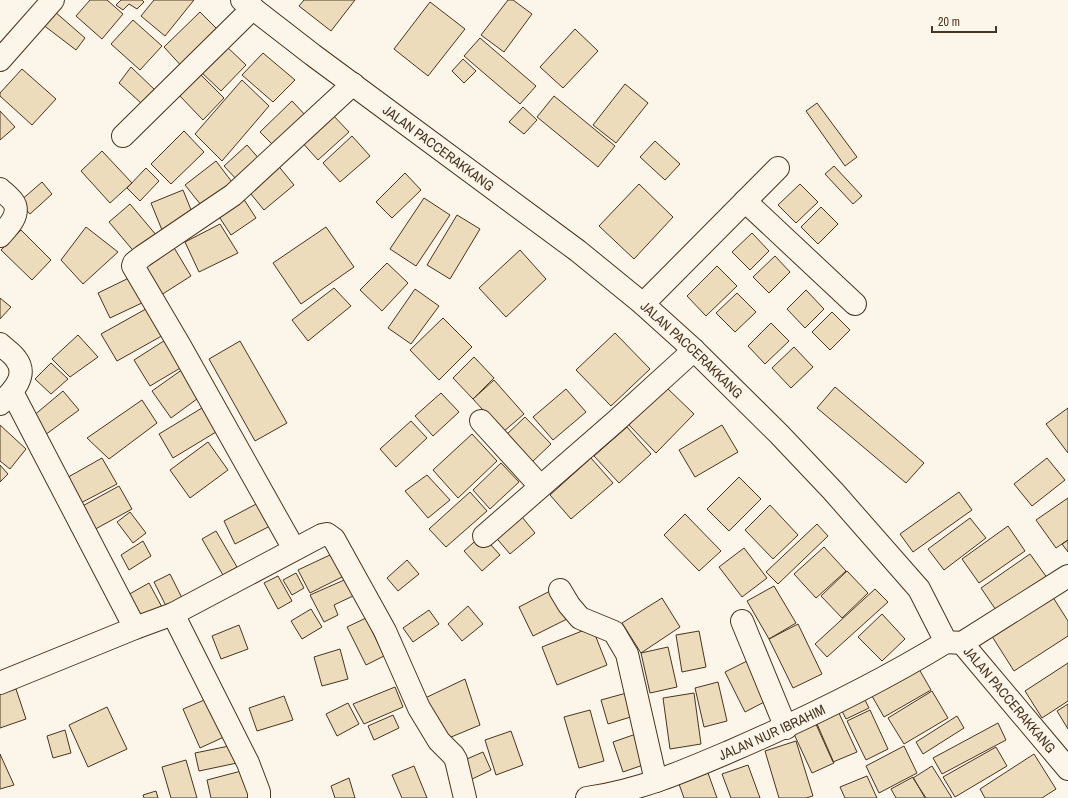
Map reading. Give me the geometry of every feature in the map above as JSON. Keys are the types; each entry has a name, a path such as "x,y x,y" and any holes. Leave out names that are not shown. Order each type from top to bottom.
{"street":[{"path":"0,60 53,0"},
{"path":"123,136 248,4"},
{"name":"JALAN PACCERAKKANG","path":"248,4 313,55 572,246 643,304 694,350 833,491 919,589 954,643 1068,769"},
{"path":"294,549 144,282 133,266 134,263 143,256 233,196 353,84"},
{"path":"643,304 778,168"},
{"path":"0,189 15,205 15,213 8,227 0,236"},
{"path":"745,201 854,304"},
{"path":"0,344 15,358 21,371 21,376 6,398 135,628"},
{"path":"484,536 616,421 694,350"},
{"path":"481,421 540,486"},
{"path":"0,683 173,614 294,549 327,534 334,539 385,631 419,708 436,737 456,760 465,798"},
{"name":"JALAN NUR IBRAHIM","path":"587,798 612,794 656,781 786,728 954,643 1068,576"},
{"path":"560,590 569,606 580,618 614,632 627,654 656,781"},
{"path":"173,614 248,763 259,792 259,798"},
{"path":"742,621 786,728"}],"building":[{"path":"90,0 107,0 123,14 102,39 76,16"},
{"path":"121,0 142,0 144,2 137,9 129,4 123,10 116,5"},
{"path":"154,0 194,0 165,36 141,16"},
{"path":"304,0 355,0 331,31 299,6"},
{"path":"508,0 513,0 532,14 504,52 481,35"},
{"path":"430,2 465,29 428,76 394,49"},
{"path":"54,11 85,38 76,50 42,24"},
{"path":"200,12 222,34 185,70 164,47"},
{"path":"133,20 162,46 140,70 111,44"},
{"path":"575,29 598,51 563,88 540,67"},
{"path":"480,38 536,86 520,104 464,56"},
{"path":"225,45 246,65 221,91 200,71"},
{"path":"263,53 295,80 273,102 242,75"},
{"path":"463,59 476,71 464,83 452,71"},
{"path":"131,67 156,91 141,103 119,83"},
{"path":"22,69 56,99 32,125 0,96 0,93"},
{"path":"198,72 224,98 203,120 177,93"},
{"path":"242,80 269,106 222,161 195,134"},
{"path":"625,84 648,103 616,143 593,125"},
{"path":"554,96 615,146 598,167 537,117"},
{"path":"292,101 307,117 276,148 260,132"},
{"path":"817,103 857,157 845,166 806,111"},
{"path":"523,107 537,120 524,134 509,122"},
{"path":"0,111 15,127 0,140"},
{"path":"330,112 349,132 318,160 300,140"},
{"path":"184,131 204,152 171,184 151,164"},
{"path":"352,136 370,156 340,182 323,163"},
{"path":"655,141 680,164 665,180 640,157"},
{"path":"247,145 261,161 237,180 224,166"},
{"path":"102,151 132,183 110,203 81,171"},
{"path":"216,161 235,186 205,210 185,185"},
{"path":"276,163 294,185 264,210 246,188"},
{"path":"834,166 862,196 853,204 825,174"},
{"path":"146,168 159,181 140,201 127,188"},
{"path":"405,173 421,190 392,218 376,202"},
{"path":"42,182 52,194 30,214 19,202"},
{"path":"639,184 673,217 634,259 599,226"},
{"path":"800,184 818,202 796,223 778,205"},
{"path":"183,190 194,217 162,230 151,203"},
{"path":"241,195 256,218 231,235 216,212"},
{"path":"424,198 450,215 416,266 390,249"},
{"path":"130,204 157,236 136,254 109,222"},
{"path":"821,207 838,224 818,244 801,227"},
{"path":"457,215 480,229 450,279 427,265"},
{"path":"220,224 238,253 199,272 185,242"},
{"path":"86,227 118,252 83,284 61,260"},
{"path":"326,227 354,267 301,304 273,263"},
{"path":"21,230 51,260 32,280 1,250"},
{"path":"752,233 769,251 750,270 732,252"},
{"path":"170,241 191,276 161,295 141,262"},
{"path":"520,250 546,279 506,317 479,288"},
{"path":"775,256 790,272 769,293 753,277"},
{"path":"387,263 408,283 382,311 360,290"},
{"path":"717,266 737,286 706,316 687,296"},
{"path":"131,277 144,302 110,318 98,293"},
{"path":"334,288 351,306 308,341 292,320"},
{"path":"415,289 439,306 411,344 388,328"},
{"path":"806,290 824,309 805,328 787,309"},
{"path":"737,293 756,312 735,332 716,313"},
{"path":"0,298 11,307 0,319"},
{"path":"153,305 167,333 117,361 101,334"},
{"path":"832,312 850,330 830,350 812,332"},
{"path":"443,318 472,347 439,380 410,350"},
{"path":"771,323 789,341 765,364 748,346"},
{"path":"615,333 650,369 611,406 576,370"},
{"path":"78,335 98,357 70,377 52,359"},
{"path":"170,337 187,364 150,386 134,360"},
{"path":"240,341 287,423 255,441 209,359"},
{"path":"794,347 813,367 791,388 772,368"},
{"path":"474,357 494,378 473,399 453,378"},
{"path":"51,363 68,379 51,394 35,379"},
{"path":"183,369 201,396 171,418 152,391"},
{"path":"494,380 524,414 503,432 473,399"},
{"path":"666,387 694,414 656,453 629,425"},
{"path":"835,387 924,463 906,483 817,408"},
{"path":"566,389 586,412 553,440 533,417"},
{"path":"63,391 79,410 45,435 32,417"},
{"path":"441,393 459,412 433,436 415,416"},
{"path":"142,400 157,423 109,459 87,438"},
{"path":"202,408 216,432 173,458 159,434"},
{"path":"1068,408 1068,453 1046,424"},
{"path":"525,417 551,444 531,463 505,436"},
{"path":"411,421 427,438 396,467 380,449"},
{"path":"0,425 26,449 10,469 0,461"},
{"path":"722,425 738,452 695,477 679,450"},
{"path":"627,427 651,454 619,483 594,456"},
{"path":"472,434 497,461 458,498 433,470"},
{"path":"208,442 228,470 190,498 170,470"},
{"path":"102,458 117,484 77,505 63,480"},
{"path":"591,458 613,483 571,519 550,495"},
{"path":"1047,458 1065,480 1032,506 1014,484"},
{"path":"501,463 519,482 490,509 473,490"},
{"path":"0,465 8,474 0,482"},
{"path":"427,475 450,500 428,518 405,491"},
{"path":"739,477 761,499 729,531 707,509"},
{"path":"119,486 132,509 90,532 77,509"},
{"path":"470,492 487,511 446,547 429,529"},
{"path":"959,492 972,510 913,552 900,534"},
{"path":"1068,498 1068,540 1056,548 1036,520"},
{"path":"262,501 274,524 235,544 224,521"},
{"path":"770,505 798,535 773,559 745,530"},
{"path":"130,512 146,533 133,543 117,522"},
{"path":"518,512 535,533 510,554 493,534"},
{"path":"685,514 721,551 699,571 664,535"},
{"path":"970,518 986,538 944,570 928,549"},
{"path":"817,524 828,536 778,584 766,572"},
{"path":"1008,526 1025,551 979,583 962,559"},
{"path":"216,531 237,567 223,575 202,539"},
{"path":"482,535 500,555 482,571 464,551"},
{"path":"1068,540 1068,552 1062,544"},
{"path":"143,541 151,556 129,570 121,555"},
{"path":"824,547 846,571 816,598 794,574"},
{"path":"744,548 767,578 742,597 719,567"},
{"path":"332,554 344,576 310,593 298,570"},
{"path":"1030,554 1048,579 998,613 981,588"},
{"path":"407,560 419,574 398,591 387,578"},
{"path":"847,571 868,593 842,618 821,596"},
{"path":"296,573 304,588 292,595 283,580"},
{"path":"170,574 185,604 169,612 154,582"},
{"path":"278,576 292,601 278,609 264,583"},
{"path":"351,577 355,595 334,605 338,615 324,622 310,595"},
{"path":"149,583 163,609 141,622 126,596"},
{"path":"774,586 796,623 769,639 747,601"},
{"path":"554,589 569,618 533,636 519,607"},
{"path":"875,589 888,602 827,657 815,644"},
{"path":"1049,591 1068,621 1068,636 1014,671 988,630"},
{"path":"662,598 680,627 641,653 622,623"},
{"path":"468,606 483,624 462,641 448,624"},
{"path":"311,609 322,627 302,639 291,621"},
{"path":"429,610 439,624 413,642 403,628"},
{"path":"882,614 905,639 882,661 858,637"},
{"path":"366,618 384,656 366,665 347,627"},
{"path":"798,624 822,674 793,688 769,639"},
{"path":"239,625 248,649 221,659 212,636"},
{"path":"592,627 607,665 557,685 542,647"},
{"path":"699,631 706,667 682,672 676,635"},
{"path":"668,647 677,687 650,693 641,653"},
{"path":"340,649 348,679 322,686 314,657"},
{"path":"753,658 772,698 745,712 725,672"},
{"path":"1068,663 1068,701 1042,718 1025,691"},
{"path":"919,669 931,690 884,717 872,696"},
{"path":"465,679 480,725 444,740 421,700"},
{"path":"718,682 727,721 704,727 695,688"},
{"path":"395,687 403,707 364,724 353,704"},
{"path":"16,689 26,719 0,728 0,694"},
{"path":"932,691 948,718 904,744 888,718"},
{"path":"630,692 637,715 608,724 601,700"},
{"path":"694,693 701,744 670,749 663,698"},
{"path":"284,696 293,720 257,731 249,708"},
{"path":"863,696 869,708 846,719 840,707"},
{"path":"209,698 226,736 200,748 183,709"},
{"path":"348,703 359,724 337,736 326,714"},
{"path":"1068,704 1068,729 1057,711"},
{"path":"107,707 127,749 88,767 69,725"},
{"path":"590,710 604,761 579,768 564,717"},
{"path":"870,710 888,749 866,760 847,721"},
{"path":"838,711 857,752 833,762 815,722"},
{"path":"393,715 399,728 374,740 368,726"},
{"path":"957,716 964,728 923,754 916,742"},
{"path":"998,723 1006,740 942,774 933,758"},
{"path":"817,724 834,763 812,773 794,734"},
{"path":"65,730 71,753 53,758 47,736"},
{"path":"511,731 523,765 496,775 485,740"},
{"path":"636,734 646,764 623,772 613,742"},
{"path":"796,741 813,796 806,798 779,798 765,751"},
{"path":"234,745 237,763 199,771 195,753"},
{"path":"904,746 917,773 879,793 866,766"},
{"path":"996,747 1007,766 955,797 943,777"},
{"path":"483,752 491,770 468,781 460,762"},
{"path":"0,754 14,785 0,789"},
{"path":"1034,754 1056,789 1042,798 985,798 980,789"},
{"path":"186,760 197,798 171,798 162,767"},
{"path":"748,765 760,798 731,798 722,774"},
{"path":"414,766 427,798 402,798 392,775"},
{"path":"932,766 952,798 926,798 913,778"},
{"path":"245,770 251,798 211,798 207,780"},
{"path":"708,773 717,798 684,798 679,784"},
{"path":"867,776 877,798 845,798 840,787"},
{"path":"913,777 925,798 896,798 891,789"},
{"path":"349,778 355,798 335,798 331,786"},
{"path":"156,791 158,798 144,798 143,795"}]}
